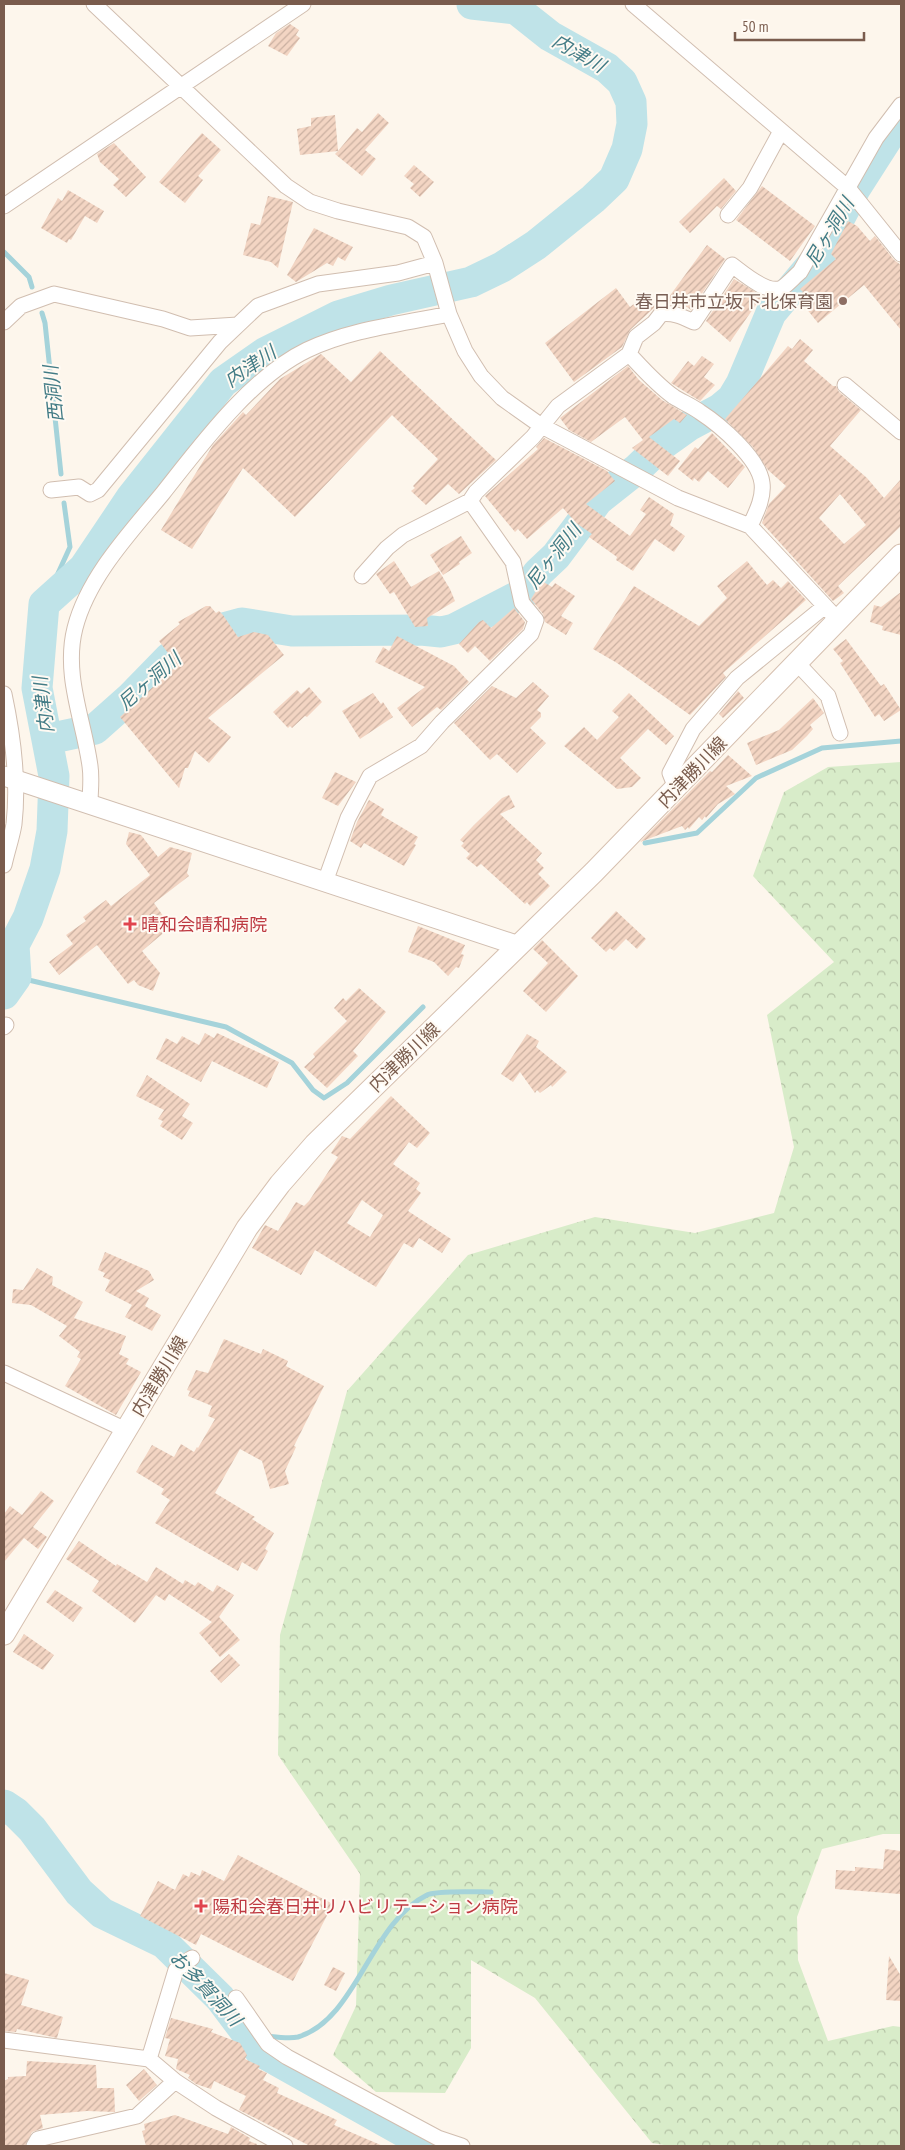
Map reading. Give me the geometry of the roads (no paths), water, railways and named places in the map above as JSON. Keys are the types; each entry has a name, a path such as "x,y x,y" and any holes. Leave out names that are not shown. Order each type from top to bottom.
{"main road":[{"name":"内津勝川線","path":"4,1634 247,1228 280,1184 338,1120 519,946 797,663 832,613 901,555"}],"street":[{"path":"94,4 180,88 286,186 310,202 338,211 408,227 424,238 435,263 450,314 465,351 481,376 502,398 540,425 678,498 750,526 832,613 737,678 693,729 670,773 676,788"},
{"path":"4,206 303,4"},
{"path":"633,4 848,188 901,254"},
{"path":"362,576 386,548 403,535 470,501 476,492 533,437 540,425 558,406 629,354 636,337 661,314 680,315 694,322 732,265 766,287 782,288 800,272 812,254 876,138 901,105"},
{"path":"728,215 750,188 781,131"},
{"path":"51,490 79,487 90,494 98,490 220,342 258,306 318,284 398,273 435,263"},
{"path":"4,322 21,306 54,294 163,319 190,328 238,325"},
{"path":"90,804 91,768 72,683 75,629 91,588 122,543 214,429 267,376 305,351 339,337 450,314"},
{"path":"629,354 658,384 674,397 702,412 742,447 756,467 762,482 761,500 750,526"},
{"path":"845,385 901,432"},
{"path":"325,882 348,818 370,776 421,746 442,722 531,634 536,620 522,603 513,562 470,501"},
{"path":"797,663 828,696 840,733"},
{"path":"4,694 13,733 9,778 14,824 4,864"},
{"path":"9,778 519,946"},
{"path":"4,1373 126,1430"},
{"path":"149,2059 176,1970 192,1958"},
{"path":"236,1998 268,2044 287,2057 438,2138 462,2146"},
{"path":"4,2040 149,2059 175,2081 216,2108 285,2146"},
{"path":"34,2146 38,2138 137,2116 175,2081"}],"waterway":[{"name":"内津川","path":"4,994 16,977 14,945 28,918 45,869 52,831 54,776 37,688 44,604 84,568 131,498 223,382 266,352 338,316 391,300 471,282 502,267 536,245 593,199 614,179 627,149 632,124 631,102 622,82 607,68 550,36 516,9 472,4"},
{"name":"尼ヶ洞川","path":"48,739 95,729 131,697 169,658 220,629 242,623 292,631 421,630 441,632 454,629 524,593 538,573 556,556 598,500 637,469 662,445 690,425 720,409 732,399 741,384 771,313 820,255 855,189 901,117"},
{"name":"西洞川","path":"4,252 29,277 32,287"},
{"name":"西洞川","path":"42,313 45,323 61,474"},
{"name":"西洞川","path":"44,604 70,547 64,503"},
{"path":"645,843 697,833 756,778 822,748 901,741"},
{"path":"16,977 226,1027 292,1063 313,1090 324,1098 347,1083 423,1007"},
{"name":"お多賀洞川","path":"4,1805 16,1813 32,1829 79,1892 102,1913 164,1943 220,1998 260,2051 429,2146"},
{"path":"267,2036 298,2037 318,2027 335,2011 350,1992 391,1926 408,1908 427,1895 448,1892 491,1892"},
{"path":"248,2034 259,2035"}],"place":[{"name":"春日井市立坂下北保育園","path":"843,301"},
{"name":"晴和会晴和病院","path":"130,924"},
{"name":"陽和会春日井リハビリテーション病院","path":"201,1906"}]}
